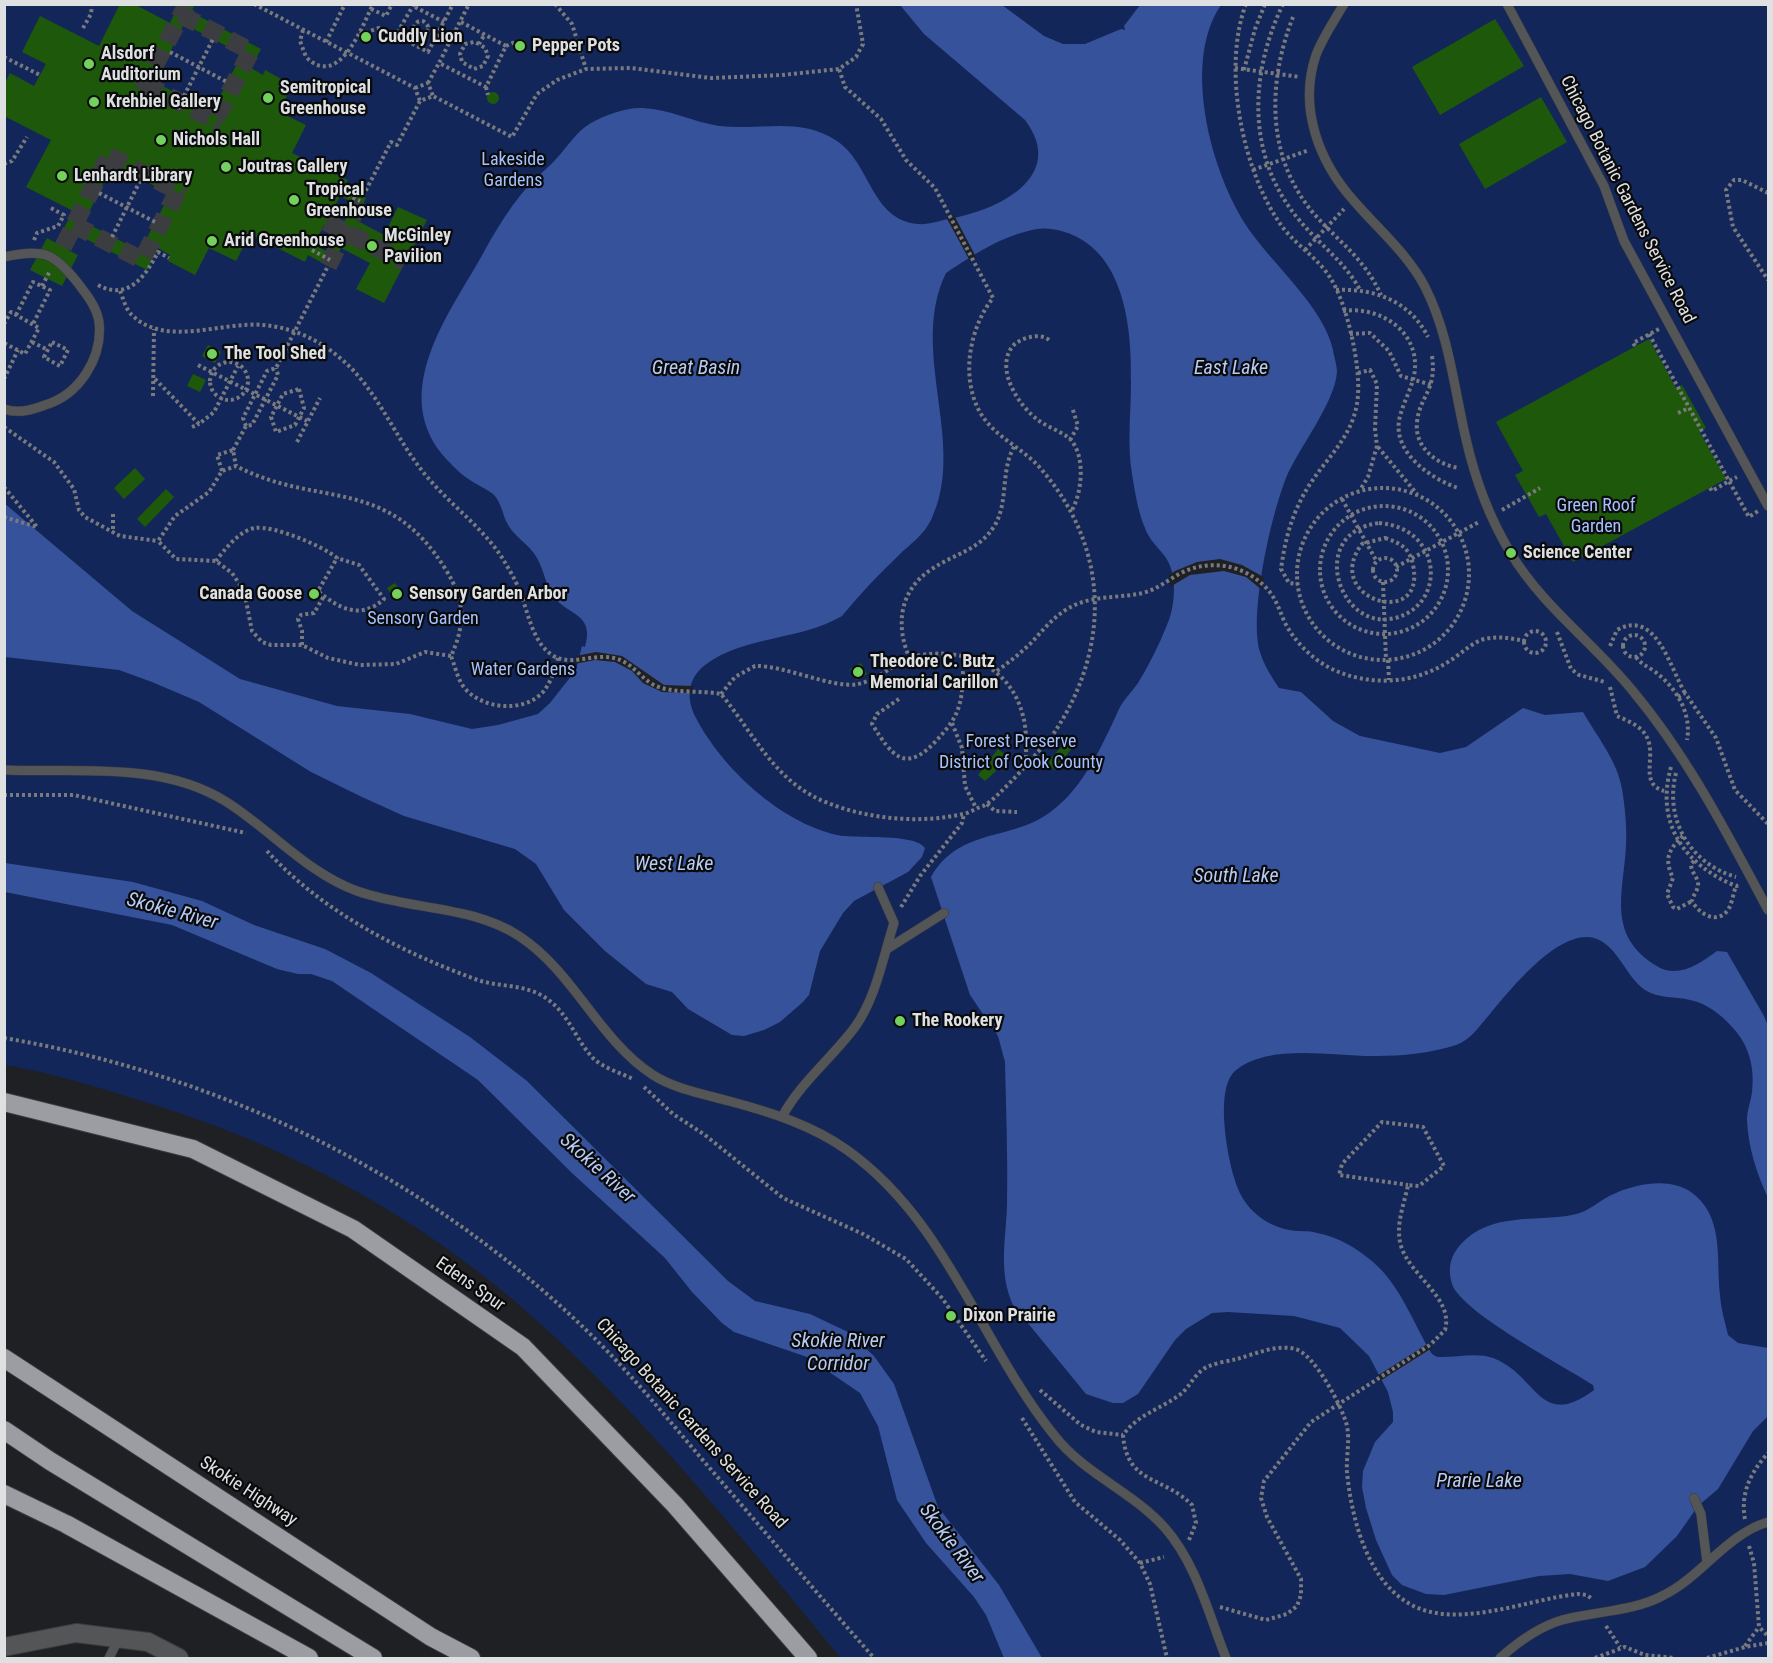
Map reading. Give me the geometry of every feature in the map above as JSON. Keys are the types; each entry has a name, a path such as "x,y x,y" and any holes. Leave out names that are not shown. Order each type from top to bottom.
{"highway":[{"name":"Edens Spur","path":"4,1102 193,1149 353,1229 372,1242 523,1347 675,1505 808,1659"},
{"name":"Skokie Highway","path":"4,1358 431,1637 471,1659"},
{"path":"4,1430 50,1461 374,1659"},
{"path":"4,1494 66,1524 309,1659"}],"street":[{"path":"4,1647 76,1633 148,1642 179,1659"}],"lane":[{"path":"1344,4 1316,56 1311,81 1309,100 1317,142 1328,165 1353,200 1390,239 1424,284 1447,348 1466,440 1480,490 1491,516 1511,553 1554,610 1632,689 1678,758 1701,785 1768,910"},
{"name":"Chicago Botanic Gardens Service Road","path":"1507,4 1604,186 1624,241 1768,506"},
{"path":"4,257 28,254 44,255 56,260 92,303 99,322 98,344 92,363 82,380 52,403 34,409 12,412 4,410"},
{"path":"4,770 143,774 195,785 244,813 310,865 354,890 381,899 453,911 504,927 521,937 551,963 613,1039 639,1065 657,1077 679,1087 782,1117 808,1128 849,1151 914,1215 937,1244 1023,1389 1054,1436 1072,1456 1163,1526 1181,1551 1226,1659"},
{"path":"782,1117 798,1092 856,1025 866,1009 894,923 878,887"},
{"path":"887,949 944,913"},
{"path":"1694,1498 1701,1514 1707,1563"},
{"path":"1500,1659 1521,1640 1560,1621 1615,1610 1664,1596 1754,1526 1768,1522"},
{"path":"109,1659 119,1638"}],"path":[{"path":"83,28 91,14 92,4"},
{"path":"254,4 415,88 420,101"},
{"path":"326,42 345,4"},
{"path":"303,30 300,40 302,52 315,64 334,64 347,53 372,7 386,16 392,4"},
{"path":"360,31 364,33 379,28 428,52 453,4"},
{"path":"415,88 428,83 469,4"},
{"path":"555,4 572,24 586,69"},
{"path":"428,83 432,96 512,137 537,94 557,80 586,69 631,68 732,78 839,69 856,57 863,44 856,4"},
{"path":"1246,4 1238,31 1235,68 1243,134 1253,170 1281,225 1331,279 1350,334 1358,373 1358,406 1355,418 1329,462 1299,502 1288,532 1281,569 1289,583 1298,584"},
{"path":"1244,70 1255,29 1265,4"},
{"path":"1283,4 1270,33 1260,72 1256,105 1268,164 1288,205 1316,239 1346,268 1360,290"},
{"path":"396,35 413,6 444,22"},
{"path":"423,22 428,14"},
{"path":"1293,17 1276,74 1276,126 1284,159 1304,200 1327,227 1357,255 1381,295"},
{"path":"418,19 429,25 423,36 412,30 415,25 418,19"},
{"path":"405,20 415,25"},
{"path":"461,22 506,46"},
{"path":"426,30 450,43"},
{"path":"413,44 418,33"},
{"path":"479,44 485,34"},
{"path":"184,96 213,39"},
{"path":"474,42 479,44 485,48 488,56 483,66 474,69 462,62 460,54 465,45 474,42"},
{"path":"488,95 486,87 506,46 515,42"},
{"path":"170,52 227,82"},
{"path":"4,57 40,75"},
{"path":"439,63 486,87"},
{"path":"464,75 468,66"},
{"path":"1235,68 1302,77"},
{"path":"120,291 130,314 154,329 192,330 252,324 295,331 329,349 361,379 429,480 494,546 518,586 540,643 558,658 574,661 591,657 614,658 631,665 648,681 664,689 721,694 769,761 785,778 820,801 878,817 964,814 987,804 1052,736 1074,695 1089,655 1094,633 1096,597 1085,543 1071,510 1045,473 1015,445 998,433 980,413 971,377 970,355 973,335 979,319 993,298 990,291 935,188 906,160 881,119 845,87 839,69"},
{"path":"1302,86 1304,69"},
{"path":"342,192 361,198 392,142 397,145 420,101 432,96"},
{"path":"178,109 180,103"},
{"path":"4,164 12,161 27,137"},
{"path":"1307,141 1314,157"},
{"path":"1253,170 1310,150"},
{"path":"112,237 147,167"},
{"path":"1768,194 1742,180 1734,180 1726,190 1733,226 1768,280"},
{"path":"99,193 155,222"},
{"path":"1305,250 1346,205"},
{"path":"32,243 37,233 58,226 64,215 49,207"},
{"path":"312,250 330,260"},
{"path":"93,281 99,286 120,291 140,281 158,252 169,258"},
{"path":"246,426 252,425 278,375 276,368 328,266"},
{"path":"16,315 33,282 50,290 33,324"},
{"path":"1336,290 1360,290 1381,295 1408,310 1420,322 1432,355 1432,385 1417,419 1417,429 1422,444 1438,462 1465,471 1462,460"},
{"path":"1343,311 1368,310 1395,324 1410,343 1414,357 1413,380 1399,423 1402,445 1432,477 1458,488"},
{"path":"4,324 11,312 39,327 25,354 4,343"},
{"path":"153,396 154,329"},
{"path":"1350,334 1370,333 1389,351 1401,376 1432,385"},
{"path":"1635,346 1634,343 1651,334 1749,517 1759,511"},
{"path":"1049,340 1041,336 1020,340 1011,348 1006,371 1018,397 1032,415 1070,440 1076,449 1080,475 1079,495 1071,510"},
{"path":"32,342 48,350"},
{"path":"52,342 68,350 60,366 44,357 48,350 52,342"},
{"path":"4,379 18,350"},
{"path":"229,362 238,366 247,371 250,380 240,399 232,401 212,391 209,381 217,365 229,362"},
{"path":"198,365 307,421"},
{"path":"192,427 214,412 238,366"},
{"path":"236,466 233,450 246,426 243,418 267,371 276,368"},
{"path":"1358,373 1370,370 1377,384 1375,429 1377,446 1368,477 1360,491"},
{"path":"154,379 199,424"},
{"path":"298,389 304,408 299,417 295,425 276,432 271,417 283,394 298,389"},
{"path":"297,442 320,398"},
{"path":"1070,440 1078,426 1072,407"},
{"path":"1678,413 1689,408"},
{"path":"1693,415 1702,411"},
{"path":"4,427 54,462 74,489 81,514 113,533 158,541 176,559 216,561 232,573 244,591 249,623 256,637 271,645 302,645 328,658 360,666 396,664 425,652 451,656"},
{"path":"910,659 903,643 900,624 908,596 931,569 975,548 993,528 1001,511 1007,461 1015,445"},
{"path":"1377,446 1417,495 1438,508 1458,534 1468,564 1466,595 1454,621 1432,644 1419,652 1387,660 1360,657 1328,640 1311,621 1298,584 1300,550 1306,536 1324,511 1342,499 1360,491 1378,488 1417,495"},
{"path":"222,471 217,455 233,450"},
{"path":"158,541 175,516 209,492 222,471 236,466 277,483 349,496 369,502 398,517 414,531 442,563 461,602 460,636 451,656 458,675 469,692 486,702 500,705 521,704 536,698 554,674 558,658"},
{"path":"1710,488 1712,491 1737,477"},
{"path":"4,487 37,527 4,517"},
{"path":"1505,508 1540,488"},
{"path":"1342,499 1377,562"},
{"path":"1382,506 1399,508 1425,521 1441,543 1447,562 1447,574 1436,607 1424,620 1411,629 1385,635 1354,626 1342,616 1325,590 1321,574 1325,542 1339,521 1350,513 1382,506"},
{"path":"113,514 113,533"},
{"path":"1396,567 1481,521 1486,527"},
{"path":"1379,523 1404,527 1421,541 1426,550 1430,571 1425,594 1418,605 1396,618 1384,620 1369,615 1356,607 1340,587 1337,572 1340,548 1350,533 1358,528 1379,523"},
{"path":"216,561 243,533 255,528 316,544 337,558 359,565 384,599 370,609 354,612 340,607 318,591 337,558"},
{"path":"1385,538 1395,541 1403,545 1412,558 1414,568 1412,586 1398,600 1384,603 1366,596 1355,580 1354,556 1366,541 1385,538"},
{"path":"1383,582 1374,576 1373,568 1377,562 1388,559 1396,567"},
{"path":"997,671 1022,652 1065,610 1096,597 1118,596 1158,588 1196,567 1226,566 1246,572 1263,584 1278,604 1291,633 1312,657 1335,670 1361,679 1404,680 1429,672 1484,639 1501,637 1525,641"},
{"path":"1383,582 1394,578 1396,567"},
{"path":"1383,582 1389,680"},
{"path":"302,645 302,631 298,619 301,615 314,613 324,596"},
{"path":"1567,634 1554,623 1571,669 1579,675 1603,681 1609,685 1617,716 1645,734 1651,754 1650,782 1655,788 1665,791"},
{"path":"1611,654 1612,637 1617,630 1637,624 1644,627 1664,648 1685,693 1716,738 1735,790 1768,824"},
{"path":"1545,639 1556,629"},
{"path":"1534,632 1541,633 1545,639 1545,646 1537,653 1528,650 1525,641 1528,635 1534,632"},
{"path":"1629,636 1640,637 1644,643 1644,650 1636,657 1629,656 1624,650 1624,641 1629,636"},
{"path":"1618,652 1624,650"},
{"path":"721,694 735,677 755,666 851,684 869,680 910,659 945,654 964,656 997,671 1017,697 1024,719 1026,762"},
{"path":"899,699 878,714 872,724 902,758 910,760 919,758 952,723 960,700 964,656"},
{"path":"1678,697 1685,693"},
{"path":"952,723 962,748 964,786 976,808"},
{"path":"1678,758 1684,773"},
{"path":"1678,758 1665,791 1667,813 1678,841 1694,861 1714,876 1736,886 1745,884 1739,873"},
{"path":"4,795 74,795 236,831 253,837"},
{"path":"987,804 994,811 1017,812"},
{"path":"894,923 908,895 962,823 964,814"},
{"path":"1683,836 1668,854 1667,863 1673,878 1667,894 1668,900 1677,909 1692,902 1698,886 1698,880 1690,864 1694,861"},
{"path":"264,848 305,888 399,948 477,980 520,988 542,996 570,1023 592,1057 637,1081 673,1114 705,1135 761,1183 790,1202 863,1234 906,1259 942,1298 990,1367"},
{"path":"1692,902 1700,913 1708,916 1724,914 1730,908 1736,886"},
{"name":"Chicago Botanic Gardens Service Road","path":"4,1038 124,1064 260,1112 371,1168 454,1220 525,1275 584,1328 647,1394 874,1659"},
{"path":"1382,1122 1424,1127 1444,1167 1419,1186 1408,1185 1340,1175 1342,1164 1382,1122"},
{"path":"1207,1610 1219,1607 1266,1620 1287,1614 1297,1606 1301,1595 1301,1579 1267,1517 1261,1498 1261,1486 1311,1422 1430,1345 1445,1330 1447,1315 1441,1302 1412,1267 1400,1243 1400,1223 1408,1185"},
{"path":"1123,1435 1138,1418 1184,1392 1206,1367 1280,1348 1295,1348 1305,1354 1338,1405 1347,1429 1347,1469 1350,1492 1368,1553 1385,1584 1402,1599 1423,1610 1447,1613 1483,1612 1578,1594 1587,1595 1597,1606"},
{"path":"1031,1388 1046,1393 1067,1416 1088,1429 1123,1435"},
{"path":"1021,1416 1075,1502 1120,1540 1140,1563 1150,1584 1167,1659"},
{"path":"1123,1435 1127,1459 1138,1472 1186,1499 1192,1505 1196,1523 1184,1546"},
{"path":"1746,1523 1745,1491 1756,1467 1768,1453"},
{"path":"1745,1647 1759,1627 1753,1558 1748,1544"},
{"path":"1140,1563 1164,1557"},
{"path":"1601,1619 1620,1647 1645,1655 1675,1659"},
{"path":"1759,1627 1768,1636"},
{"path":"1707,1659 1745,1647 1768,1643"},
{"path":"1595,1659 1620,1647"}],"green space":[{"name":"Forest Preserve District of Cook County","path":"4,5 1768,5 1768,1658 841,1658 704,1494 607,1387 555,1337 502,1291 446,1248 411,1224 338,1181 262,1145 183,1114 57,1076 5,1065"}],"water":[{"path":"900,5 1002,5 1044,36 1063,44 1085,44 1121,29 1125,30 1124,26 1140,5 1221,5 1209,30 1203,58 1203,90 1214,154 1238,212 1253,235 1299,290 1320,320 1328,335 1337,369 1330,398 1286,478 1268,539 1259,590 1257,635 1260,652 1268,670 1279,688 1301,692 1333,721 1360,736 1440,753 1466,747 1523,708 1545,715 1583,712 1620,779 1626,838 1621,911 1630,940 1640,953 1655,965 1671,971 1688,969 1717,951 1727,952 1764,1016 1768,1026 1768,1198 1749,1140 1747,1116 1753,1074 1750,1057 1739,1035 1719,1014 1702,1004 1656,995 1645,990 1631,976 1613,951 1597,939 1587,937 1574,939 1546,955 1521,979 1475,1032 1461,1043 1427,1052 1396,1055 1303,1053 1266,1057 1249,1062 1235,1071 1225,1092 1224,1122 1231,1166 1237,1187 1254,1212 1279,1227 1340,1240 1373,1262 1391,1282 1406,1305 1432,1354 1437,1357 1473,1355 1493,1358 1508,1366 1540,1396 1561,1405 1576,1401 1594,1390 1593,1385 1499,1327 1465,1302 1454,1288 1450,1277 1450,1265 1456,1250 1473,1234 1486,1227 1514,1220 1572,1215 1626,1189 1648,1184 1679,1186 1697,1197 1706,1207 1715,1230 1721,1300 1728,1335 1738,1343 1768,1348 1768,1416 1753,1431 1718,1489 1698,1506 1677,1536 1645,1567 1608,1581 1570,1574 1539,1576 1444,1595 1426,1594 1402,1585 1392,1575 1376,1540 1362,1487 1363,1471 1375,1442 1393,1422 1393,1412 1388,1392 1369,1356 1340,1328 1294,1316 1212,1313 1186,1329 1175,1340 1138,1394 1123,1403 1113,1403 1086,1394 1013,1305 1008,1293 1004,1268 1007,1205 1005,1062 998,1036 970,995 931,877 942,862 968,843 1043,817 1068,796 1088,769 1121,706 1150,662 1170,618 1174,592 1170,565 1147,532 1140,515 1134,488 1130,451 1130,342 1123,300 1106,263 1093,248 1077,237 1063,231 1047,229 1024,232 989,246 946,273 936,303 933,334 944,460 941,491 931,520 921,535 876,578 842,616 808,630 737,648 721,655 705,665 692,683 691,704 707,737 737,774 774,805 816,828 837,835 898,838 919,843 925,848 922,857 908,872 854,901 843,913 820,951 809,995 780,1022 764,1030 744,1036 732,1035 688,1009 672,992 646,984 605,951 564,910 536,864 515,849 404,816 362,797 311,772 199,702 152,682 119,670 5,657 4,503 132,611 240,679 337,706 410,714 472,729 498,725 538,714 550,703 576,670 582,646 585,647 586,628 578,616 553,596 537,558 509,527 496,497 453,466 441,453 427,429 422,404 423,379 430,353 441,328 498,227 527,188 586,127 603,117 623,110 653,109 719,126 780,126 823,133 848,151 890,213 902,220 918,224 967,215 1005,199 1021,188 1032,174 1038,158 1036,140 1025,120 924,34"},
{"name":"Skokie River Corridor","path":"5,863 133,882 202,901 254,925 325,949 371,973 470,1037 527,1081 728,1281 755,1301 810,1314 848,1332 874,1356 894,1384 938,1507 999,1585 1042,1658 1004,1658 986,1615 974,1597 926,1543 897,1500 878,1426 860,1393 807,1357 734,1332 722,1323 692,1292 665,1258 573,1174 478,1080 332,981 311,974 298,974 277,969 172,925 5,892"}],"pier":[{"path":"954,215 976,257 970,261 946,217"},
{"path":"1220,559 1242,565 1260,575 1264,578 1262,590 1246,577 1224,571 1190,575 1170,587 1169,575 1175,571 1197,562"},
{"path":"596,652 622,656 664,685 693,686 692,693 662,692 643,683 632,671 615,662 595,660 574,664 576,656"},
{"path":"1429,1343 1432,1348 1380,1381 1377,1376"}],"building":[{"path":"120,4 134,4 170,23 179,4 195,4 191,12 261,49 251,68 263,75 265,70 292,85 279,112 306,125 292,153 348,180 344,187 366,198 356,220 384,235 398,207 427,220 384,303 356,289 370,263 341,248 331,268 308,255 305,262 250,234 236,261 209,248 195,275 168,261 170,255 158,248 147,270 76,234 68,250 78,255 62,286 30,270 47,238 56,243 73,211 26,187 51,140 4,116 4,85 10,73 34,86 46,64 22,52 40,16 99,46","holes":["184,24 242,54 212,112 155,82","113,164 170,194 140,251 84,222","340,196 354,203 343,224 329,217","324,225 338,233 328,252 314,245"]},
{"path":"1495,19 1524,66 1440,115 1412,67"},
{"name":"Pepper Pots","path":"523,39 527,45 523,51 519,51 515,43"},
{"name":"Pepper Pots","path":"495,92 499,98 495,104 491,104 487,96"},
{"path":"1541,97 1567,142 1485,189 1459,144"},
{"path":"1649,339 1676,388 1682,385 1706,428 1699,431 1726,479 1573,562 1546,514 1539,517 1515,475 1523,471 1496,422"},
{"name":"The Tool Shed","path":"208,345 221,352 215,363 202,356"},
{"path":"193,374 206,380 200,392 187,386"},
{"path":"135,468 145,479 124,499 114,488"},
{"path":"166,489 174,497 145,527 137,519"},
{"name":"Sensory Garden Arbor","path":"395,583 404,597 397,602 387,588"},
{"name":"Theodore C. Butz Memorial Carillon","path":"861,663 867,674 856,680 850,669"},
{"path":"1069,739 1075,744 1055,770 1046,763"},
{"path":"998,749 1006,755 995,769 996,771 985,781 978,775"}],"tunnel":[{"path":"142,90 186,6"},
{"path":"181,15 251,51 212,126"},
{"path":"145,84 221,124"},
{"path":"63,247 112,150"},
{"path":"109,156 184,194"},
{"path":"74,225 142,260 181,185"},
{"path":"328,266 363,196"},
{"path":"326,222 405,262"}],"place":[{"name":"Cuddly Lion","path":"366,37"},
{"name":"Pepper Pots","path":"520,46"},
{"name":"Alsdorf Auditorium","path":"89,64"},
{"name":"Semitropical Greenhouse","path":"268,98"},
{"name":"Krehbiel Gallery","path":"94,102"},
{"name":"Nichols Hall","path":"161,140"},
{"name":"Joutras Gallery","path":"226,167"},
{"name":"Lenhardt Library","path":"62,176"},
{"name":"Tropical Greenhouse","path":"294,200"},
{"name":"Arid Greenhouse","path":"212,241"},
{"name":"McGinley Pavilion","path":"372,246"},
{"name":"The Tool Shed","path":"212,354"},
{"name":"Science Center","path":"1511,553"},
{"name":"Canada Goose","path":"314,594"},
{"name":"Sensory Garden Arbor","path":"397,594"},
{"name":"Theodore C. Butz Memorial Carillon","path":"858,672"},
{"name":"The Rookery","path":"900,1021"},
{"name":"Dixon Prairie","path":"951,1316"}],"park label":[{"name":"Lakeside Gardens","path":"513,170"},
{"name":"Green Roof Garden","path":"1596,516"},
{"name":"Sensory Garden","path":"423,619"},
{"name":"Water Gardens","path":"523,670"}],"water label":[{"name":"Great Basin","path":"696,369"},
{"name":"East Lake","path":"1231,369"},
{"name":"West Lake","path":"674,865"},
{"name":"South Lake","path":"1236,877"},
{"name":"Skokie River","path":"172,912"},
{"name":"Skokie River","path":"597,1169"},
{"name":"Prarie Lake","path":"1479,1482"},
{"name":"Skokie River","path":"951,1544"}]}
